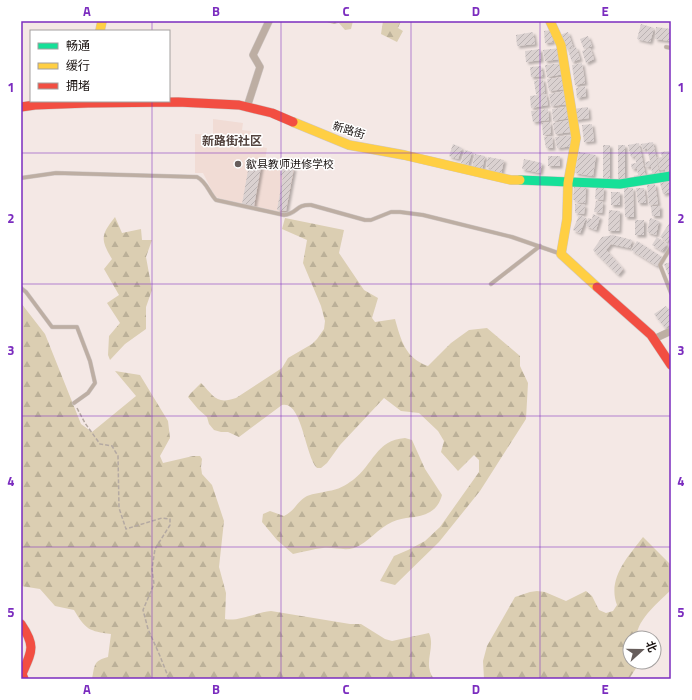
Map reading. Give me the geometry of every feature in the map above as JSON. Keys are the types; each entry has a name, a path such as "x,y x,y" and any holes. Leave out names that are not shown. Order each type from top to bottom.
{"street":[{"path":"247,107 260,67 253,55 269,21"},
{"path":"550,21 561,45 576,138 568,183 567,219 561,254 654,339 671,365"},
{"name":"新路街","path":"21,107 88,102 178,102 247,107 272,113 349,145 404,155 511,180 620,184 671,176"},
{"path":"654,339 671,332"},
{"path":"21,624 32,643 32,653 22,674 24,679"}],"lane":[{"path":"666,47 671,48"},
{"path":"21,178 56,173 197,177 203,180 216,200 284,215 290,214 299,206 305,205 311,205 365,220 371,220 388,212 400,212 441,219 512,237 561,254"},
{"path":"491,284 540,246"},
{"path":"671,247 660,265 671,294"},
{"path":"21,288 26,292 52,327 77,327 90,361 95,383 88,393 74,403"}],"path":[{"path":"74,403 100,444 112,446 118,456 119,508 126,529 162,518 170,519 170,525 155,549 152,569 154,584 143,610 148,629 169,679"}],"shaded area":[{"name":"歙县教师进修学校","path":"213,119 243,123 242,130 251,131 249,145 267,148 265,161 295,166 286,213 242,205 215,197 203,173 195,173 195,134 213,135"}],"green space":[{"path":"324,21 353,21 351,29 345,30 339,23 333,24"},
{"path":"383,21 401,21 398,28 403,31 397,42 381,34"},
{"path":"115,217 122,233 141,229 142,240 152,240 146,257 152,290 146,307 146,329 125,344 110,360 108,355 109,336 120,323 107,303 119,295 104,269 112,259 105,247 104,237 107,228"},
{"path":"285,218 344,230 339,253 364,290 378,298 372,318 375,322 395,319 399,334 405,347 420,363 428,366 451,343 469,330 487,328 520,356 520,366 528,383 526,419 480,491 439,542 395,585 380,581 394,556 425,541 440,527 479,472 479,460 474,455 458,471 441,452 444,441 438,431 419,413 401,411 384,398 340,445 327,463 321,468 317,468 309,452 299,420 289,406 282,405 239,437 228,432 214,430 209,424 207,417 188,397 201,383 220,400 236,398 282,368 288,358 312,344 324,329 325,321 321,306 303,263 307,240 282,229"},
{"path":"21,303 45,334 81,424 92,432 136,396 115,371 140,375 168,421 170,438 160,456 163,463 193,456 200,456 202,459 202,474 212,485 224,521 219,567 226,593 225,619 230,620 271,611 350,624 361,624 385,639 392,641 429,633 431,644 429,668 434,679 92,679 94,667 97,662 108,657 111,634 98,632 85,626 74,610 55,606 40,589 21,586"},
{"path":"405,438 412,440 425,469 442,495 438,505 430,512 421,516 392,522 364,543 354,548 323,548 293,554 277,540 262,522 263,514 270,511 284,516 307,496 335,490 345,485 360,474 381,448 387,443"},
{"path":"643,537 671,565 671,590 644,618 638,630 622,630 622,670 635,670 629,679 484,679 483,661 487,646 515,597 537,591 545,592 566,601 586,591 592,596 599,610 606,613 613,611 617,605 615,586 617,577 626,560"}],"building":[{"path":"641,24 654,28 650,42 637,39"},
{"path":"656,27 671,29 671,41 655,39"},
{"path":"551,30 553,42 545,43 544,31"},
{"path":"533,32 535,44 517,46 516,35"},
{"path":"568,32 573,47 567,49 560,35"},
{"path":"588,36 592,46 584,49 580,39"},
{"path":"576,47 580,59 572,62 568,50"},
{"path":"560,48 561,59 545,61 543,50"},
{"path":"590,48 594,59 586,63 582,51"},
{"path":"540,49 541,60 526,62 525,51"},
{"path":"562,63 564,74 547,77 545,65"},
{"path":"582,63 585,83 575,85 572,65"},
{"path":"541,66 543,76 531,77 530,67"},
{"path":"564,77 565,89 549,91 547,79"},
{"path":"543,79 545,93 536,94 534,81"},
{"path":"585,86 586,96 577,98 576,88"},
{"path":"566,91 568,104 551,106 549,94"},
{"path":"546,94 548,105 531,108 530,96"},
{"path":"568,107 569,118 553,121 552,109"},
{"path":"588,107 589,118 575,120 573,109"},
{"path":"548,109 549,120 533,122 531,111"},
{"path":"570,120 571,132 555,134 553,123"},
{"path":"550,122 551,134 543,135 542,123"},
{"path":"592,124 594,141 584,142 582,125"},
{"path":"572,135 573,146 557,148 555,137"},
{"path":"552,136 553,148 546,148 544,137"},
{"path":"653,142 660,176 648,178 648,174 652,173 651,166 646,167 645,162 650,161 647,148 643,150 641,144"},
{"path":"639,143 646,178 634,180 634,176 638,175 637,168 632,169 631,164 636,163 635,156 631,157 628,145"},
{"path":"453,144 462,148 458,159 449,156"},
{"path":"603,145 610,145 610,181 603,181"},
{"path":"618,145 625,145 625,181 618,181"},
{"path":"465,150 472,152 468,165 461,163"},
{"path":"669,151 671,173 666,174 665,169 660,170 657,158 662,157 661,152"},
{"path":"579,152 596,155 593,176 575,173"},
{"path":"475,154 485,156 482,170 472,167"},
{"path":"548,156 560,156 560,166 548,166"},
{"path":"488,157 504,160 501,174 490,171 491,168 486,167"},
{"path":"250,159 262,161 254,206 242,204"},
{"path":"524,159 542,163 540,173 522,169"},
{"path":"281,166 294,168 286,211 277,210 283,176 280,175"},
{"path":"669,181 671,192 663,194 660,183"},
{"path":"655,184 658,204 649,205 647,185"},
{"path":"574,186 586,186 585,203 576,202 576,200 573,200"},
{"path":"596,187 604,188 603,200 595,199"},
{"path":"624,188 633,188 634,217 625,217"},
{"path":"636,188 644,188 646,203 638,203"},
{"path":"611,192 620,192 620,205 611,205"},
{"path":"596,201 603,202 602,213 594,212"},
{"path":"575,204 585,205 584,214 575,213"},
{"path":"651,206 660,206 660,216 652,216"},
{"path":"609,210 620,211 619,231 608,231"},
{"path":"593,214 600,217 596,230 586,226 588,218 592,219"},
{"path":"579,215 586,218 580,233 573,230"},
{"path":"650,218 659,221 656,235 647,232"},
{"path":"635,220 644,220 644,235 635,235"},
{"path":"671,221 671,236 667,242 660,237"},
{"path":"613,235 632,240 630,248 611,244 606,250 623,269 618,275 593,250 602,237"},
{"path":"657,237 667,244 662,251 652,245"},
{"path":"637,241 662,257 657,266 631,250"},
{"path":"671,262 671,281 664,264"},
{"path":"666,306 671,313 671,324 665,328 654,314"}],"traffic: fast":[{"path":"520,180 620,184 671,176"}],"traffic: slow":[{"path":"100,30 102,21"},
{"path":"550,21 561,45 576,138 568,183 567,219 561,254 597,287"},
{"path":"293,122 349,145 404,155 511,180 520,180"}],"traffic: jam":[{"path":"21,107 88,103 178,102 239,105 272,113 293,122"},
{"path":"597,287 651,335 671,365"},
{"path":"21,624 31,643 30,654 22,674 24,679"}],"place":[{"name":"歙县教师进修学校","path":"238,164"}],"district":[{"name":"新路街社区","path":"232,141"}]}
